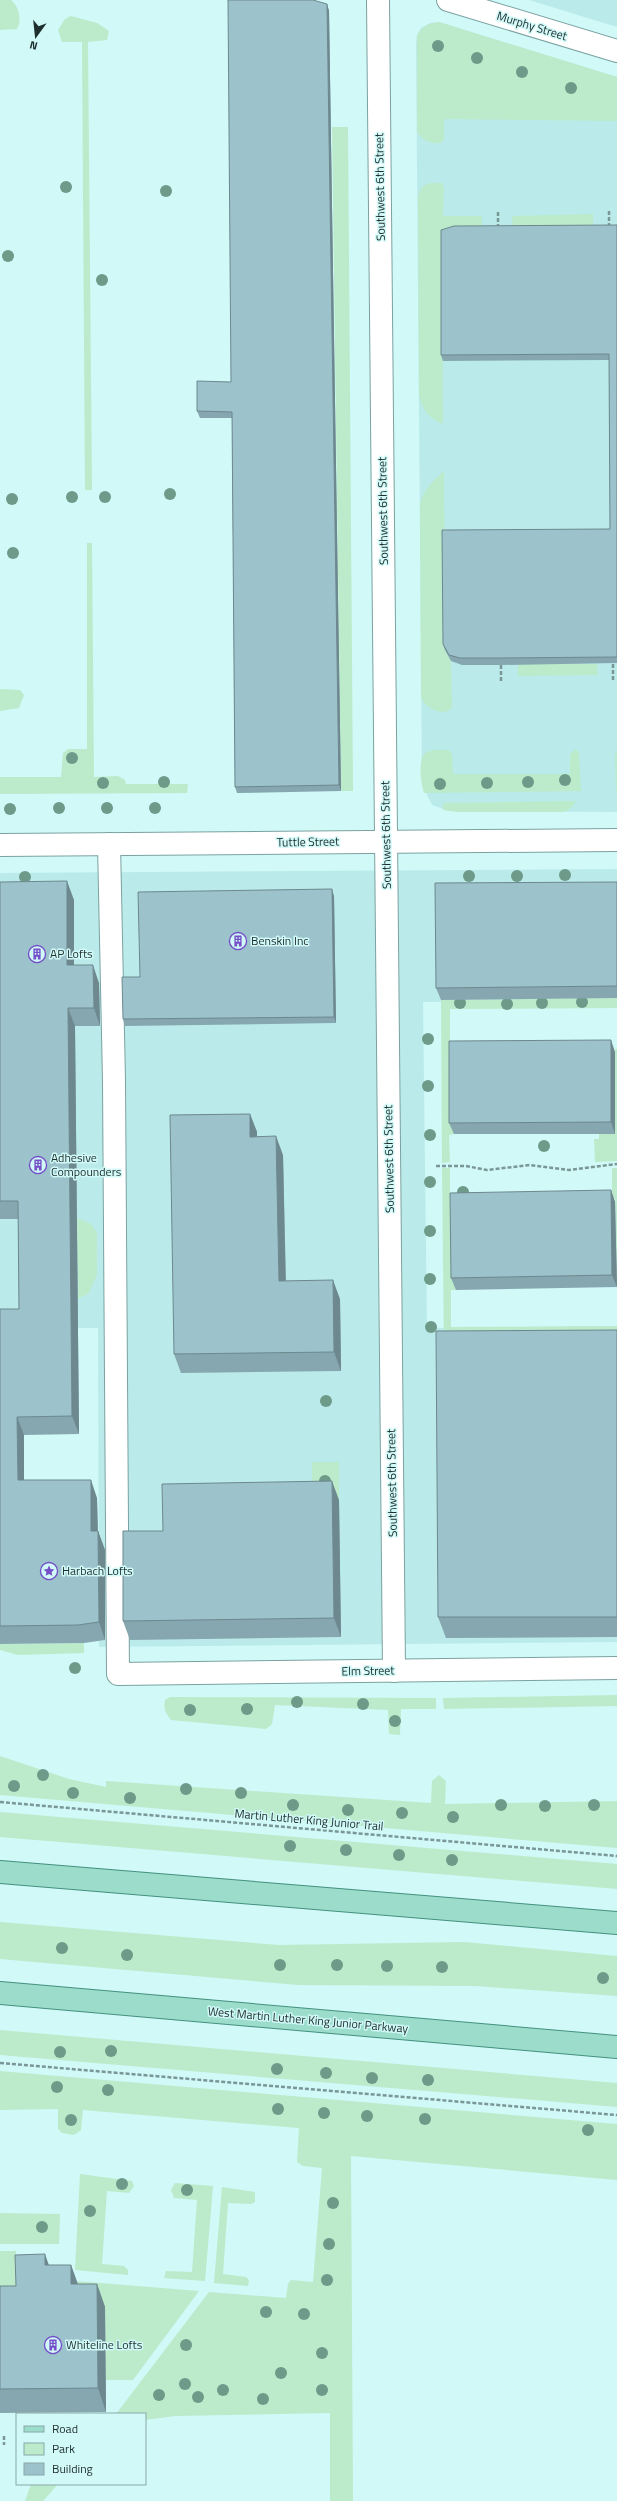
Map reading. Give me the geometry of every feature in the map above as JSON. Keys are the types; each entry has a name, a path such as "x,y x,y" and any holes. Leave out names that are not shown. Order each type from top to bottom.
{"main road":[{"path":"0,1872 617,1923"},
{"name":"West Martin Luther King Junior Parkway","path":"0,1993 617,2046"}],"street":[{"name":"Southwest 6th Street","path":"378,0 394,1671"},
{"name":"Murphy Street","path":"448,0 617,51"},
{"name":"Tuttle Street","path":"0,845 617,840"},
{"name":"Elm Street","path":"109,844 114,1089 118,1674 617,1668"}],"path":[{"path":"609,211 609,231"},
{"path":"498,212 498,232"},
{"path":"613,664 613,681"},
{"path":"501,665 501,682"},
{"path":"436,1166 466,1166 487,1170 530,1165 569,1170 617,1164"},
{"name":"Martin Luther King Junior Trail","path":"0,1802 617,1856"},
{"path":"0,2063 617,2115"},
{"path":"4,2436 4,2445"}],"shaded area":[{"path":"529,0 617,0 617,27"},
{"path":"439,22 617,77 617,812 449,811 432,805 422,785 416,44 417,35 421,28 430,23"},
{"path":"617,869 617,1001 423,1002 427,1328 617,1326 617,1642 99,1647 98,1328 0,1328 0,873"}],"green space":[{"path":"0,0 11,0 18,9 19,25 17,29 0,30"},
{"path":"71,16 97,23 109,31 107,40 88,42 92,490 85,490 82,42 62,42 58,30 65,19"},
{"path":"439,22 617,77 617,121 444,119 444,139 441,143 427,141 417,132 417,35 426,26"},
{"path":"332,127 348,127 353,791 341,791"},
{"path":"430,183 442,183 444,187 443,216 482,216 482,232 442,250 443,424 427,413 422,406 419,396 418,195 422,187"},
{"path":"593,214 593,231 513,232 512,216"},
{"path":"444,471 445,650 451,662 452,706 446,712 441,712 431,708 423,702 421,698 420,503 427,489"},
{"path":"87,543 92,543 94,777 118,776 125,780 126,784 188,784 187,793 0,794 0,777 61,777 63,753 68,749 87,749"},
{"path":"518,664 597,664 598,675 518,676"},
{"path":"0,689 20,690 24,695 19,708 0,711"},
{"path":"576,749 579,753 581,791 424,793 420,770 422,758 429,751 449,750 452,754 453,774 570,774 570,754"},
{"path":"617,750 617,791 616,791 615,755"},
{"path":"576,801 570,809 564,812 457,812 443,810 443,803"},
{"path":"617,998 617,1008 450,1009 450,1052 453,1053 454,1134 449,1135 450,1162 442,1163 441,1000"},
{"path":"615,1049 617,1049 617,1161 595,1162 594,1139 599,1139 599,1134 615,1133"},
{"path":"442,1168 450,1168 450,1204 454,1205 456,1290 451,1290 451,1327 617,1326 617,1350 444,1351"},
{"path":"612,1168 617,1168 617,1289 615,1198 612,1198"},
{"path":"77,1218 91,1224 97,1233 97,1275 89,1293 78,1299"},
{"path":"312,1462 339,1462 339,1500 312,1501"},
{"path":"84,1643 84,1653 18,1655 0,1650 0,1644"},
{"path":"617,1695 617,1706 444,1709 443,1698"},
{"path":"170,1697 436,1698 436,1709 401,1709 400,1735 389,1734 388,1710 275,1705 272,1724 266,1729 171,1720 166,1713 164,1706 165,1700"},
{"path":"0,1756 69,1779 106,1787 106,1781 431,1803 432,1781 439,1775 446,1781 445,1804 617,1801 617,1848 0,1795"},
{"path":"0,1812 617,1864 617,1889 0,1837"},
{"path":"0,1922 279,1945 464,1942 617,1956 617,1996 475,1986 298,1985 0,1959"},
{"path":"0,2030 617,2083 617,2107 0,2055"},
{"path":"0,2071 617,2124 617,2180 351,2156 353,2501 330,2501 330,2413 175,2416 146,2420 146,2413 117,2413 209,2292 286,2298 288,2284 291,2280 313,2282 322,2168 303,2166 297,2162 299,2128 83,2110 81,2130 74,2135 62,2133 58,2129 58,2109 0,2110"},
{"path":"80,2174 132,2181 134,2186 129,2193 107,2191 102,2264 124,2266 128,2270 128,2275 75,2270"},
{"path":"175,2183 213,2186 205,2281 164,2278 166,2271 192,2272 197,2200 174,2198 171,2190"},
{"path":"222,2187 255,2192 255,2202 251,2204 228,2203 223,2274 246,2277 249,2280 248,2286 214,2283"},
{"path":"0,2213 60,2214 59,2244 0,2244"},
{"path":"0,2251 16,2251 17,2294 0,2294"},
{"path":"75,2281 199,2291 133,2380 106,2380 105,2307 79,2307"},
{"path":"31,2485 57,2485 43,2501 25,2501"}],"building":[{"path":"228,0 313,0 327,4 339,785 235,787 232,412 197,411 197,381 231,382"},
{"path":"617,225 617,657 460,658 449,655 443,644 442,530 610,529 609,354 441,355 441,230 454,226"},
{"path":"67,881 67,965 93,965 94,1008 68,1008 72,1416 17,1417 18,1480 91,1480 91,1531 98,1531 99,1622 78,1625 0,1626 0,1309 19,1309 18,1201 0,1201 0,882"},
{"path":"617,882 617,986 436,988 435,883"},
{"name":"Benskin Inc","path":"332,889 334,1017 123,1019 122,977 140,977 138,892"},
{"path":"611,1040 611,1122 449,1123 449,1041"},
{"path":"250,1114 250,1137 276,1136 279,1281 333,1280 334,1352 174,1354 170,1115"},
{"path":"611,1190 612,1275 451,1278 450,1193"},
{"path":"617,1330 617,1617 438,1617 436,1331"},
{"path":"332,1481 334,1618 123,1621 123,1531 163,1531 162,1484"},
{"name":"Whiteline Lofts","path":"45,2254 45,2265 71,2265 71,2284 97,2284 98,2388 0,2389 0,2286 16,2286 15,2255"}],"place":[{"name":"Benskin Inc","path":"238,941"},
{"name":"AP Lofts","path":"37,954"},
{"name":"Adhesive Compounders","path":"38,1165"},
{"name":"Harbach Lofts","path":"49,1571"},
{"name":"Whiteline Lofts","path":"53,2345"}]}
